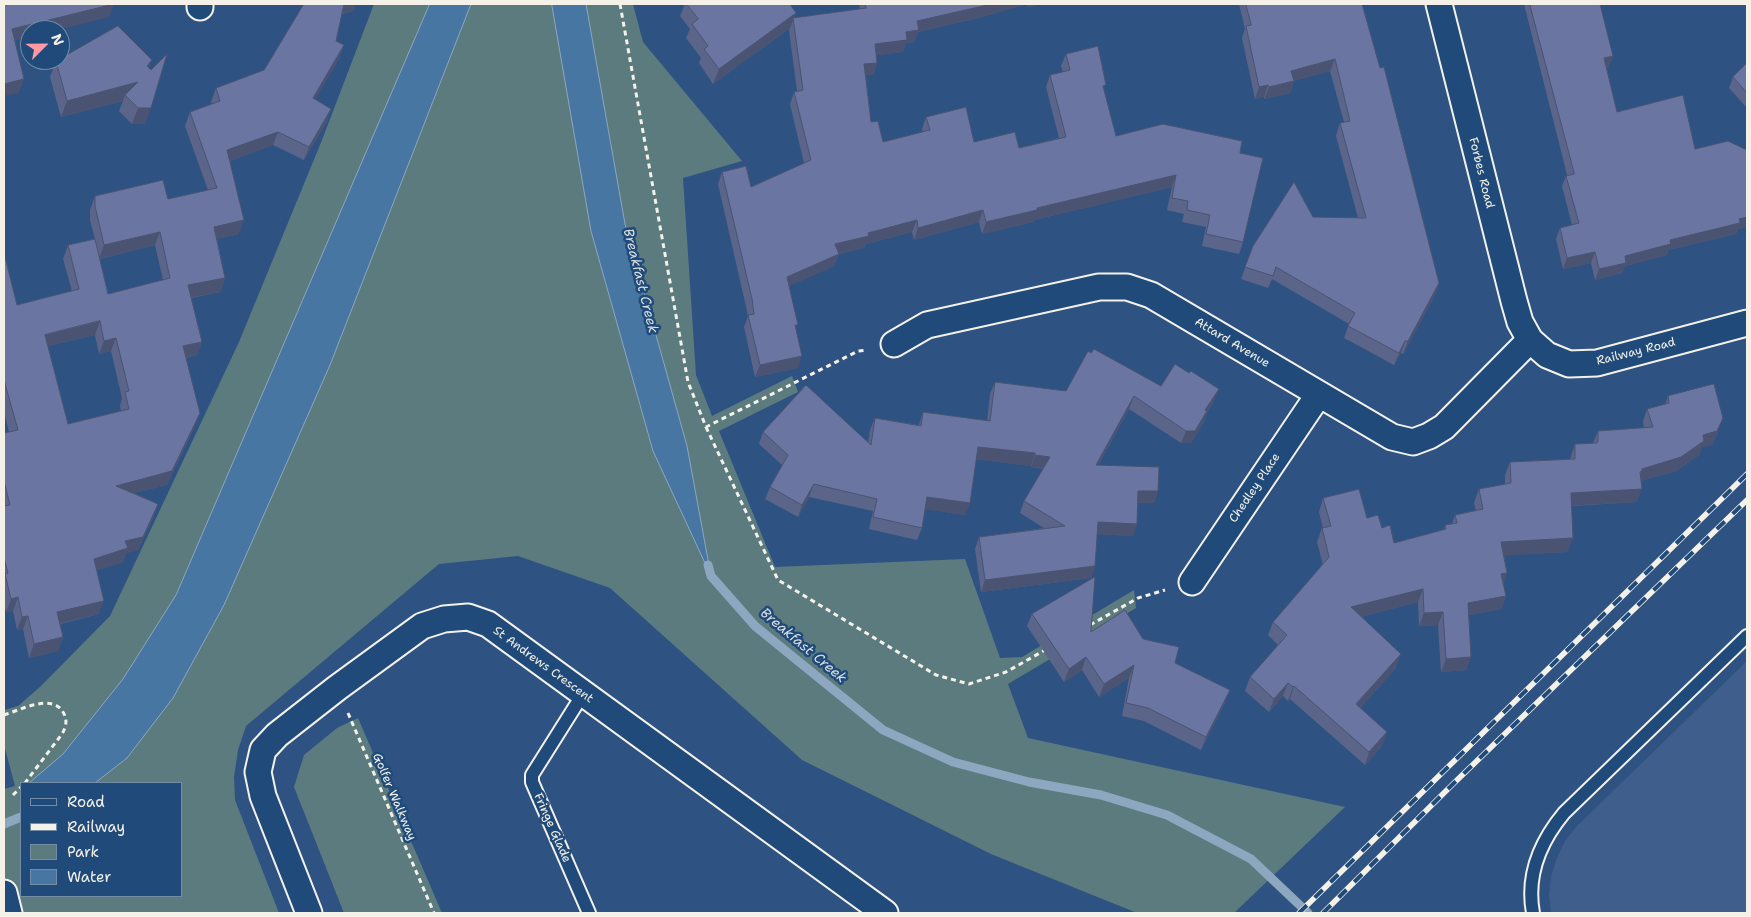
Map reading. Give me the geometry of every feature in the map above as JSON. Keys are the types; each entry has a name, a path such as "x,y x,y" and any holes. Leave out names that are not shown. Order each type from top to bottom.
{"street":[{"name":"Forbes Road","path":"1439,4 1514,301 1520,322 1530,340"},
{"name":"Attard Avenue","path":"894,344 927,325 1099,287 1127,287 1151,295 1392,436 1413,442 1429,436 1444,427 1530,340"},
{"name":"Railway Road","path":"1530,340 1546,355 1569,364 1597,363 1747,322"},
{"name":"Chedley Place","path":"1192,582 1319,394"},
{"name":"St Andrews Crescent","path":"309,913 262,796 258,772 263,750 277,734 422,626 444,619 468,617 488,624 885,913"},
{"path":"4,893 9,913"}],"lane":[{"path":"1533,913 1531,887 1534,869 1539,852 1554,824 1747,636"},
{"name":"Fringe Glade","path":"583,694 532,775 532,782 589,913"}],"path":[{"path":"620,4 688,382 706,428 778,580 936,675 969,684 1006,672 1055,644"},
{"path":"706,428 858,351"},
{"path":"1088,626 1138,598 1192,582"},
{"name":"Golfer Walkway","path":"337,688 434,913"},
{"path":"4,715 39,704 51,703 61,708 66,716 66,727 62,734 26,782"},
{"path":"13,795 20,788"}],"shaded area":[{"path":"1747,661 1747,913 1551,913 1549,895 1551,876 1565,841 1577,826"}],"green space":[{"path":"374,4 633,4 643,42 742,161 683,178 696,375 712,416 792,376 798,392 719,431 775,567 965,559 1000,658 1022,657 1134,590 1136,608 1008,684 1028,738 1345,807 1234,913 1137,913 991,854 802,760 610,588 518,556 439,564 246,726 238,750 234,777 235,800 279,913 4,913 4,789 15,786 4,745 4,710 18,706 40,687 110,616 239,342 322,140"},
{"path":"358,718 442,913 344,913 294,787 304,755 337,728"}],"water":[{"path":"430,4 471,4 330,365 224,605 173,698 127,758 96,782 30,782 63,754 123,679 176,595"},
{"path":"552,4 586,4 625,224 687,446 711,576 653,451 591,231"}],"building":[{"path":"4,4 114,4 49,20 20,20 20,27 12,29 20,70 22,70 24,79 4,84"},
{"path":"304,4 344,4 336,41 344,45 313,98 331,109 309,147 278,132 227,150 244,220 214,227 225,278 188,285 202,342 183,346 200,413 172,471 116,486 158,504 143,537 125,541 128,548 94,559 104,601 57,612 63,637 34,644 28,616 22,617 18,597 11,599 5,574 8,573 4,558 4,506 10,505 4,481 4,433 18,430 4,380 4,253 17,305 79,289 68,245 95,239 108,294 170,278 160,232 104,245 95,206 95,196 163,180 168,199 217,188 190,112 220,101 216,88 264,70","holes":["100,321 104,341 116,338 129,391 125,392 129,409 68,424 45,335"]},
{"path":"687,4 790,4 796,13 719,69 704,49 708,46 692,24 698,19"},
{"path":"865,4 992,4 917,21 919,30 906,32 907,40 875,44 877,63 864,64 871,122 878,121 883,142 930,130 926,117 966,107 974,142 1015,132 1019,148 1066,137 1050,75 1070,70 1066,54 1098,46 1106,85 1103,86 1116,136 1163,124 1242,141 1240,153 1263,158 1243,242 1206,234 1210,215 1187,210 1188,201 1172,198 1176,175 986,222 983,210 918,228 917,220 868,233 869,236 835,244 839,254 787,277 798,325 795,325 802,356 760,365 748,315 754,314 752,299 722,172 746,166 751,187 811,160 794,92 803,90 793,18 866,8"},
{"path":"1246,4 1362,4 1380,68 1384,67 1439,283 1408,341 1405,341 1399,353 1348,326 1355,313 1276,267 1273,276 1245,267 1253,246 1294,182 1313,217 1366,218 1340,123 1350,121 1335,59 1291,71 1294,81 1269,87 1268,85 1259,87 1246,26 1251,25"},
{"path":"1530,4 1600,4 1613,56 1604,58 1617,112 1683,95 1695,149 1728,141 1747,150 1747,217 1739,219 1740,223 1670,240 1671,244 1625,256 1626,263 1599,269 1595,252 1567,258 1560,228 1579,223 1566,176 1574,174"},
{"path":"118,26 152,60 147,66 151,70 167,54 151,108 138,108 125,95 138,82 67,101 58,70 70,70 70,53"},
{"path":"1747,63 1747,93 1733,77"},
{"path":"1094,349 1161,386 1175,364 1189,373 1191,371 1219,389 1205,410 1207,411 1195,431 1186,431 1134,396 1096,465 1159,467 1158,491 1138,491 1137,524 1098,522 1095,566 985,580 979,537 1065,526 1024,501 1050,457 1035,455 1035,453 978,447 970,503 927,497 922,528 873,517 877,499 814,484 802,505 770,487 788,455 763,432 806,385 871,445 875,418 921,426 923,412 990,421 995,382 1066,391 1088,351 1091,353"},
{"path":"1714,384 1723,418 1717,431 1703,435 1704,441 1681,457 1642,469 1640,472 1642,489 1571,493 1573,538 1501,542 1507,573 1501,574 1506,596 1468,603 1471,657 1446,659 1443,612 1424,613 1423,589 1351,607 1401,654 1356,704 1387,732 1369,752 1294,686 1288,683 1274,699 1250,677 1287,635 1273,622 1329,557 1322,528 1331,526 1323,498 1359,489 1367,518 1378,515 1382,528 1390,525 1394,543 1446,529 1445,525 1457,523 1455,515 1483,509 1479,489 1511,483 1510,462 1575,459 1575,444 1597,443 1598,431 1653,427 1647,409 1669,403 1668,396"},
{"path":"1095,577 1091,632 1125,610 1143,639 1179,647 1175,663 1230,690 1206,737 1148,708 1126,703 1134,665 1104,684 1086,657 1069,669 1032,614"}],"waterway":[{"name":"Breakfast Creek","path":"708,565 711,576 755,626 883,730 953,762 1029,782 1101,795 1167,815 1251,859 1308,913"},
{"path":"4,824 20,817"}],"railway":[{"path":"1299,913 1747,474"},
{"path":"1323,913 1454,783 1747,500"}]}
